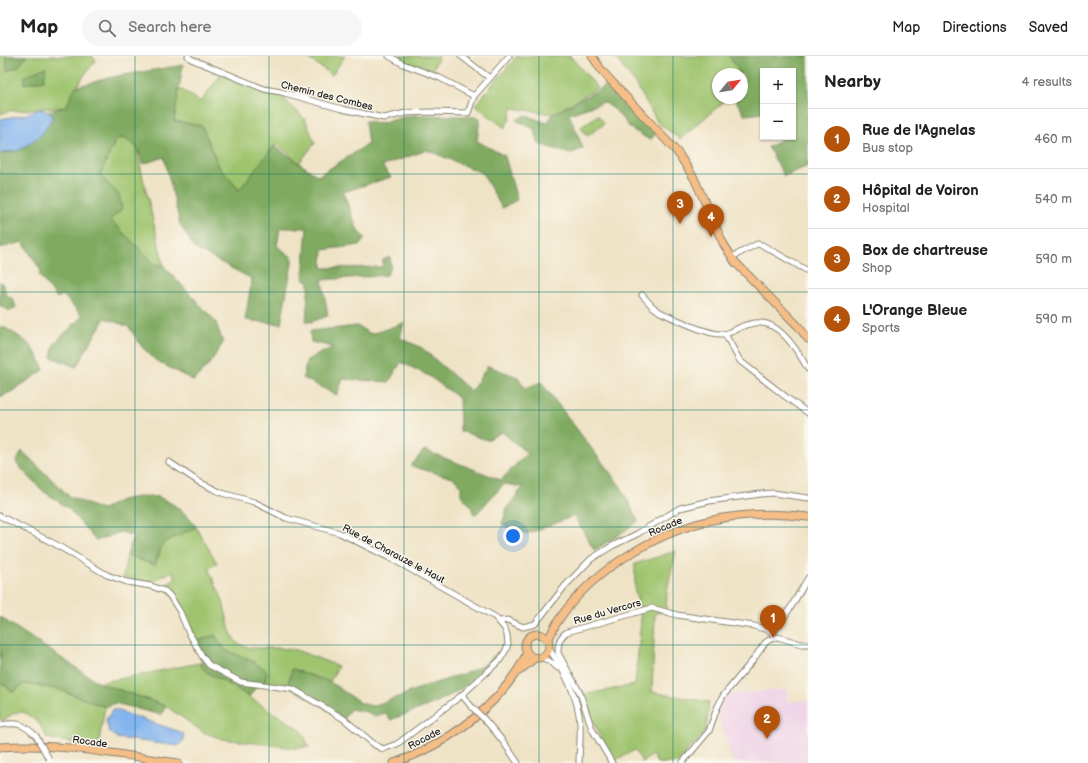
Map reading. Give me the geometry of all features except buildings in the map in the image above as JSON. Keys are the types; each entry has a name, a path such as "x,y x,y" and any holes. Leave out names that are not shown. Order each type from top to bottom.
{"main road":[{"path":"592,56 602,71 683,159 705,202 723,243 732,257 798,326 808,339"},
{"name":"Rocade","path":"548,640 558,622 580,595 608,570 646,545 673,532 710,520 739,516 775,514 808,517"},
{"name":"Rocade","path":"541,634 558,622"},
{"path":"533,634 541,634 548,640 548,653 538,658 527,653 525,646 527,638 533,634"},
{"name":"Rocade","path":"394,763 427,749 455,732 482,710 513,676 527,653"},
{"name":"Rocade","path":"513,676 538,658"},
{"name":"Rocade","path":"0,747 62,747 178,763"}],"street":[{"name":"Chemin des Combes","path":"188,56 191,59 264,89 384,118 406,113 468,113 474,96"},
{"path":"389,56 404,64 440,78 474,96 509,56"},
{"path":"461,56 489,79"},
{"path":"732,257 757,244 762,244 808,270"},
{"path":"642,296 660,312 714,334 725,334 741,326 761,322 768,324 776,328 791,342 797,349 808,369"},
{"path":"725,334 740,361 808,413"},
{"name":"Rue de Charauze le Haut","path":"169,462 199,482 222,493 254,502 286,518 340,533 394,560 500,621 508,620 523,627 535,624 565,586 591,559 680,508 709,501 773,493 808,498"},
{"path":"0,516 55,544 107,575 127,582 151,586 165,591 180,612 188,631 202,656 209,665 241,682 293,689 344,719 375,745 383,749 397,744 462,695 500,660 506,650 507,635 500,621"},
{"path":"682,763 709,732 717,708 723,696 765,643 773,636 808,579"},
{"name":"Rue du Vercors","path":"612,763 592,729 580,694 558,653 558,646 563,634 652,608 677,615 754,626 768,630 773,636"},
{"path":"773,636 801,644 808,644"},
{"path":"549,649 575,696 578,706 580,724 579,763"},
{"path":"538,658 552,662 562,672"},
{"path":"462,695 502,740 518,763"},
{"path":"0,725 13,723 22,724 36,736 50,761"}],"shaded area":[{"path":"787,689 787,702 808,700 808,763 734,763 713,702 721,701 721,695"}],"green space":[{"path":"0,56 92,56 96,61 79,83 66,107 9,111 0,114"},
{"path":"6,56 27,56 18,67 7,71"},
{"path":"305,56 345,56 332,75"},
{"path":"395,56 439,56 432,71 412,65"},
{"path":"517,56 570,56 598,88 553,114 512,108 510,118 505,128 475,105"},
{"path":"614,56 729,56 737,68 712,68 712,104 721,104 680,139 658,123 637,86"},
{"path":"729,56 808,56 808,166 784,176 768,147 781,140 796,140 796,68 760,68 760,113 745,115 738,104 748,104 748,68 737,68"},
{"path":"183,65 174,121 202,126 219,167 239,190 274,146 318,176 368,144 365,121 382,123 412,115 467,116 480,118 477,141 505,156 517,200 502,208 482,173 427,150 382,166 391,177 343,192 358,231 365,238 360,245 323,250 322,268 382,267 383,260 390,257 391,266 387,275 322,280 328,316 311,322 306,321 309,281 303,279 307,228 280,228 277,246 293,258 281,324 245,320 252,279 194,248 180,224 164,157 143,164 137,147 124,138 116,139 100,175 119,195 122,209 110,220 154,263 164,266 216,322 223,343 210,363 194,381 155,360 142,347 129,327 105,318 76,367 51,357 54,344 82,316 63,295 57,298 39,275 41,271 23,242 0,248 0,154 20,150 53,117 49,111 66,107 75,87 112,77"},
{"path":"46,67 44,80 24,84 25,76"},
{"path":"222,73 238,82 285,96 284,99 305,119 315,143 299,163 277,144 239,190 219,167 202,126 174,121 179,88 201,102"},
{"path":"608,83 658,132 650,140 630,128 615,110 604,102 569,114 583,148 570,154 539,144 534,129 516,120 525,115 547,123 553,114 599,90"},
{"path":"598,115 604,124 587,136 581,127"},
{"path":"124,138 137,147 164,266 154,263 110,220 100,175 116,139"},
{"path":"0,281 4,286 6,295 13,299 16,307 11,311 0,306"},
{"path":"404,323 400,338 422,348 471,391 488,366 518,377 525,388 541,382 621,487 638,521 616,537 594,550 574,516 527,534 502,524 507,508 523,487 504,484 476,514 473,513 471,506 461,495 461,486 453,478 411,466 424,450 501,480 527,453 502,432 487,440 460,431 459,398 429,376 401,362 389,382 343,379 337,395 303,378 307,360 333,347 311,342 310,331 357,326 371,334"},
{"path":"0,327 4,327 28,344 37,354 44,370 11,392 0,397"},
{"path":"22,451 69,496 101,510 121,500 144,496 159,497 174,505 190,518 196,527 163,543 155,565 127,555 133,536 121,532 96,541 69,509 43,491 16,463"},
{"path":"196,527 217,563 209,569 223,601 230,631 236,642 247,648 279,648 296,650 338,666 330,682 293,669 288,684 265,683 254,662 225,650 215,635 198,641 173,597 164,586 176,579 172,571 151,583 123,577 127,555 155,565 162,543"},
{"path":"676,551 667,590 666,612 655,613 652,692 709,702 706,731 694,745 689,747 683,758 678,763 657,763 653,755 642,762 635,750 613,761 592,720 582,695 635,685 641,621 635,592 635,564"},
{"path":"0,617 99,683 166,706 161,715 115,703 105,707 57,689 24,684 13,692 0,682"},
{"path":"215,635 225,650 254,662 267,671 265,683 256,687 249,697 236,688 206,672 200,664 204,656 198,641"},
{"path":"502,649 502,653 491,664 461,689 430,705 390,720 386,713 374,716 367,712 350,709 344,719 293,689 288,684 292,669 330,682 361,703 372,706 471,671 483,665"},
{"path":"199,663 206,671 236,688 301,730 309,747 295,748 222,739 203,732 166,706 99,683"},
{"path":"0,682 13,692 24,684 57,689 105,707 98,747 47,738 39,723 24,712 14,713 4,720 0,720"}],"water":[{"path":"40,109 49,112 53,117 42,134 20,150 0,154 0,119 24,115"},
{"path":"113,709 183,733 184,740 178,746 117,738 109,731 106,720"}],"place":[{"name":"Box de chartreuse","path":"680,224"},
{"name":"L'Orange Bleue","path":"711,237"},
{"name":"Rue de l'Agnelas","path":"773,638"},
{"name":"Hôpital de Voiron","path":"767,739"}]}
